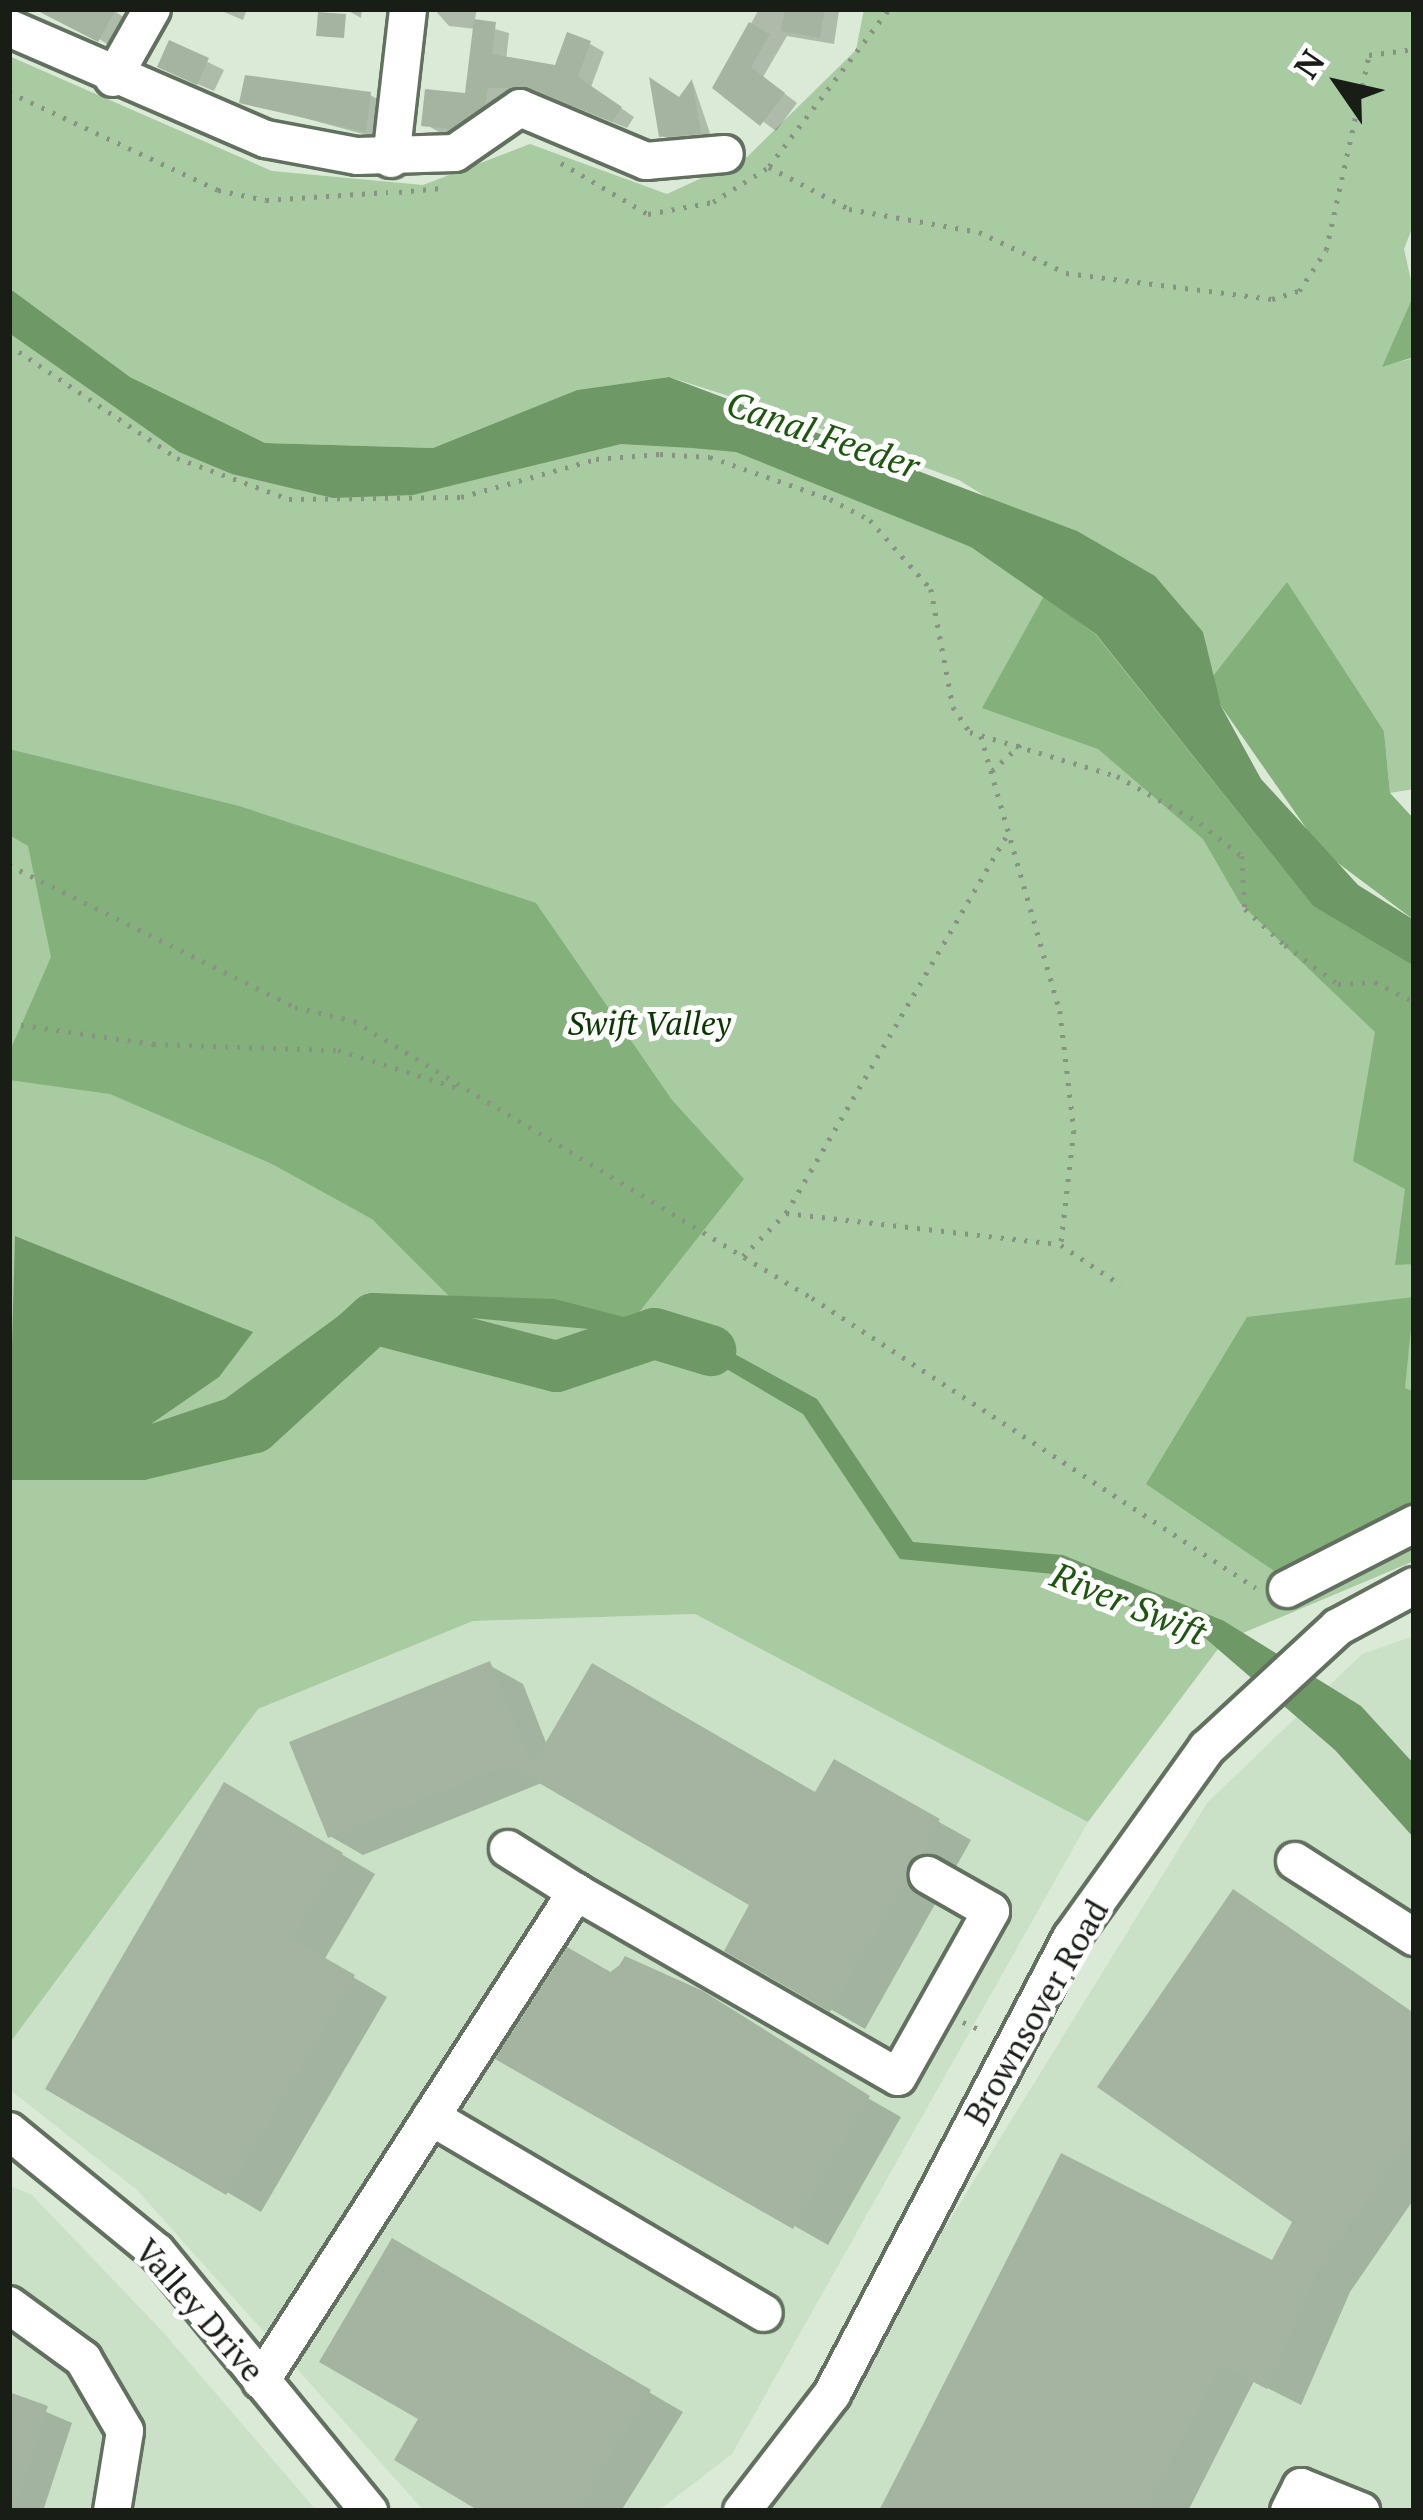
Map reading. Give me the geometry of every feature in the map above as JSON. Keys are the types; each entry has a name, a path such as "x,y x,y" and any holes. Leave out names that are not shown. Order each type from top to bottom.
{"street":[{"path":"113,78 152,9"},
{"path":"374,158 408,9"},
{"path":"9,28 75,64 266,140 374,158 429,157 455,153 520,108 646,160 724,154"},
{"path":"1287,1589 1414,1524"},
{"name":"Brownsover Road","path":"742,2511 832,2394 1071,1938 1241,1710 1338,1627 1414,1586"},
{"path":"508,1849 898,2077 991,1911 928,1875"},
{"path":"1295,1861 1414,1937"},
{"path":"261,2380 576,1892"},
{"path":"431,2117 764,2313"},
{"name":"Valley Drive","path":"9,2131 157,2252 369,2511"},
{"path":"9,2305 83,2359 125,2431 112,2511"},
{"path":"1289,2511 1301,2487 1361,2511"}],"path":[{"path":"555,159 648,214 713,202 769,167 889,9"},
{"path":"769,167 849,209 979,232 1072,274 1272,299 1300,291 1326,250 1369,55 1414,49"},
{"path":"9,92 160,170 244,196 456,183"},
{"path":"9,345 177,458 289,499 461,497 596,459 660,454 710,458 830,499 871,520 931,589 953,707 981,736 1010,830 1070,1080 1061,1244"},
{"path":"981,736 1022,743 1117,776 1200,823 1242,856 1245,909 1285,946 1338,984 1375,982 1414,1002"},
{"path":"992,771 1022,743"},
{"path":"742,1256 785,1213 1010,830"},
{"path":"9,865 295,1007 354,1022 742,1256 1270,1598 1287,1589"},
{"path":"9,1023 153,1044 338,1050 472,1093"},
{"path":"785,1213 1061,1244 1121,1285"},
{"path":"936,2008 1014,2045"}],"shaded area":[{"path":"1414,294 1414,357 1382,367"},
{"path":"1287,582 1384,731 1390,793 1414,819 1414,920 1322,851 1221,706 1212,677"},
{"path":"1044,596 1095,634 1313,906 1414,966 1414,1264 1395,1265 1405,1189 1353,1161 1375,1032 1240,903 1203,839 1098,749 982,708"},
{"path":"9,749 239,806 536,903 672,1100 744,1179 633,1320 463,1310 372,1219 272,1164 110,1094 9,1080 9,1053 51,957 28,846 9,835"},
{"path":"1414,1297 1405,1388 1414,1392 1414,1513 1289,1581 1146,1484 1247,1317"},
{"path":"695,1614 1088,1822 732,2454 658,2511 424,2511 137,2190 9,2089 9,2044 258,1709 473,1621"},
{"path":"1414,1636 1414,2511 770,2511 1207,1803 1362,1654"},
{"path":"9,2185 32,2195 163,2332 317,2511 9,2511"}],"green space":[{"path":"864,9 1414,9 1414,223 1404,249 1414,294 1383,366 1414,358 1414,789 1390,793 1384,731 1287,583 1212,677 1203,632 959,480 754,404 669,377 577,390 433,448 265,443 130,377 9,288 9,56 272,171 423,185 530,144 667,194 747,157 856,50"},
{"name":"Swift Valley","path":"9,310 183,427 341,475 616,415 985,521 1414,942 1414,1561 1224,1641 1088,1822 695,1614 473,1621 258,1709 9,2044"}],"water":[{"path":"9,288 130,377 265,443 433,448 577,390 669,377 1077,531 1155,576 1203,632 1221,706 1261,779 1358,885 1414,920 1414,966 1313,906 1096,634 971,547 736,452 621,444 413,495 333,498 232,474 179,452 9,333"},
{"path":"15,1236 253,1332 219,1377 151,1424 225,1399 370,1293 555,1299 707,1339 817,1399 913,1542 1063,1555 1224,1621 1361,1706 1414,1764 1414,1838 1335,1750 1205,1638 1053,1574 900,1559 803,1414 718,1364 632,1333 386,1310 237,1418 153,1445 15,1443 9,1454"}],"building":[{"path":"34,9 116,9 98,42"},
{"path":"785,9 825,9 820,38 781,31"},
{"path":"318,12 346,14 344,38 316,36"},
{"path":"474,19 496,22 492,54 555,65 567,32 591,41 578,77 622,107 612,122 529,87 488,88 485,105 450,129 421,126 425,89 465,93"},
{"path":"749,22 770,34 751,67 785,93 760,126 712,88"},
{"path":"169,40 209,58 197,85 157,67"},
{"path":"245,75 371,92 366,132 239,103"},
{"path":"649,77 679,97 692,79 701,134 659,137"},
{"path":"490,1661 532,1766 592,1663 815,1792 834,1759 940,1819 830,2012 724,1951 749,1905 508,1765 328,1838 289,1742"},
{"path":"224,1782 343,1853 292,1939 355,1975 226,2195 45,2089"},
{"path":"1233,1889 1414,2013 1414,2132 1317,2272 1267,2389 1220,2365 1145,2511 879,2511 1061,2153 1272,2260 1292,2222 1097,2087"},
{"path":"567,1947 614,1974 625,1956 703,1991 870,2096 793,2229 495,2059"},
{"path":"392,2238 651,2390 577,2511 479,2511 394,2460 418,2419 319,2362"},
{"path":"9,2392 48,2406 13,2511 9,2510"}],"waterway":[{"name":"River Swift","path":"9,1454 141,1454 254,1427 373,1318 556,1366 654,1333 710,1350"}],"water label":[{"name":"Canal Feeder","path":"823,434"}]}
